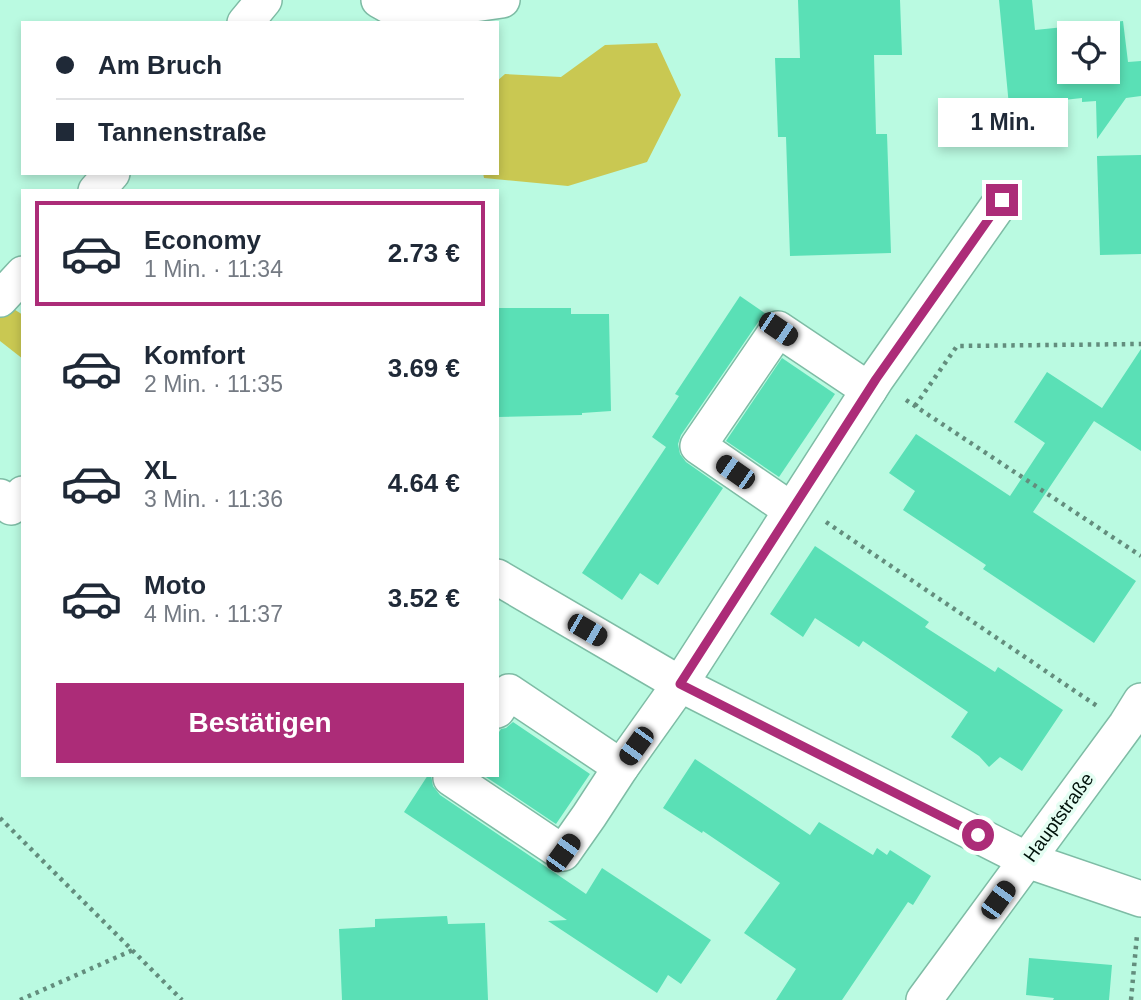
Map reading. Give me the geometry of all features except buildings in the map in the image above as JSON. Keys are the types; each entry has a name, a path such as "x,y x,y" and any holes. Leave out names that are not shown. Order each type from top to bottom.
{"street":[{"path":"379,0 404,14 502,0"},
{"path":"98,189 110,175"},
{"path":"452,777 563,853 680,684 873,385 1002,200"},
{"path":"793,506 698,446 778,329 873,385"},
{"path":"0,497 11,507 21,496"},
{"path":"499,578 680,684 1027,860 1140,899"},
{"path":"499,707 509,692 621,767"},
{"name":"Hauptstraße","path":"924,1000 1133,713"}],"path":[{"path":"915,407 957,346 1141,344"},
{"path":"873,385 915,407 1141,556"},
{"path":"793,506 1133,713"},
{"path":"0,818 183,1000"},
{"path":"1131,1000 1140,899"},
{"path":"20,1000 133,950"}],"shaded area":[{"path":"657,43 681,95 647,162 568,186 484,178 483,175 499,175 499,79 505,74 561,77 605,45"},
{"path":"6,304 21,314 21,357 0,341 0,312"}],"route":[{"path":"978,835 680,684 876,379 1002,200"}]}
